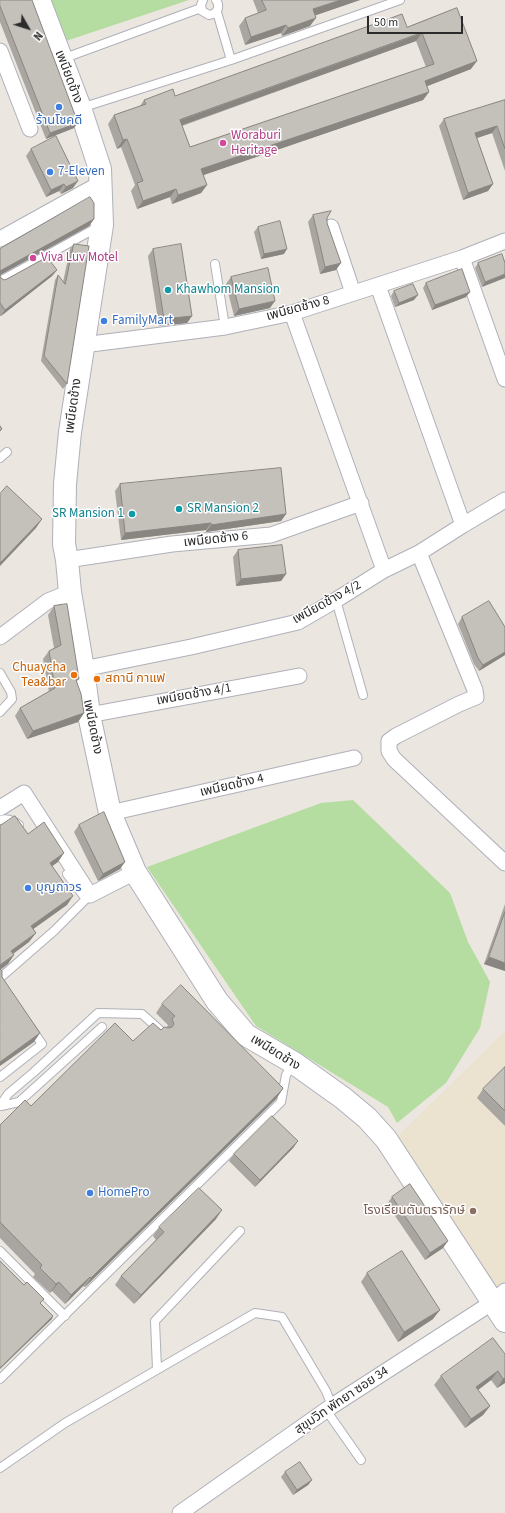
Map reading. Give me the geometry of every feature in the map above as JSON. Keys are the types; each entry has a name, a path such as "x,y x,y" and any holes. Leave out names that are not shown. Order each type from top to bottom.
{"street":[{"name":"เพนียดช้าง","path":"39,0 80,108 100,169 102,225 70,432 65,484 64,544 89,715 110,813 135,872 217,1001 246,1035 294,1063 343,1098 361,1113 386,1139 499,1296 505,1321"},
{"path":"0,51 30,129"},
{"path":"0,239 101,183"},
{"path":"332,227 353,293"},
{"name":"เพนียดช้าง 8","path":"83,345 225,327 292,313 462,258 505,241"},
{"path":"462,258 505,379"},
{"path":"378,286 463,525"},
{"path":"292,313 384,570"},
{"name":"เพนียดช้าง 4/2","path":"83,669 298,622 384,570 419,553 505,500"},
{"name":"เพนียดช้าง 6","path":"67,560 172,544 271,534 361,503"},
{"path":"419,553 475,690 476,697 396,736 389,741 389,751 394,759 505,863"},
{"path":"0,637 48,601 70,592"},
{"name":"เพนียดช้าง 4/1","path":"89,715 299,676"},
{"name":"เพนียดช้าง 4","path":"110,813 354,758"},
{"path":"0,808 24,793 90,895 135,872"},
{"name":"สุขุมวิท พัทยา ซอย 34","path":"180,1513 329,1408 499,1296"}],"lane":[{"path":"216,0 218,6 217,12 231,60"},
{"path":"80,108 231,60 400,0"},
{"path":"61,59 202,4 203,13 209,16 217,12"},
{"path":"0,282 102,225"},
{"path":"215,264 225,327"},
{"path":"0,458 7,452"},
{"path":"336,600 362,695"},
{"path":"0,673 11,692 12,699 0,712"},
{"path":"0,820 13,820 24,831"},
{"path":"0,978 54,931 86,899 67,874"},
{"path":"0,1106 8,1094 98,1013 142,1014 162,1032"},
{"path":"0,1077 42,1044 25,1020"},
{"path":"0,1106 19,1102 102,1028"},
{"path":"0,1379 281,1102 286,1075 294,1063"},
{"path":"157,1369 155,1320 240,1231"},
{"path":"0,1251 65,1316"},
{"path":"0,1468 65,1423 255,1313 282,1316 326,1391 329,1408 361,1460"}],"shaded area":[{"name":"โรงเรียนตันตรารักษ์","path":"505,1031 505,1282 495,1292 394,1140"}],"green space":[{"path":"46,0 189,0 63,42"},
{"path":"353,800 450,893 468,942 490,982 480,1028 446,1083 397,1123 388,1107 256,1026 147,867 321,803"}],"building":[{"path":"0,0 32,0 78,123 50,133 0,6"},
{"path":"262,0 341,0 313,9 316,18 288,28 286,25 251,37 245,18 266,10"},
{"path":"457,8 477,61 425,81 429,92 201,169 207,185 178,195 176,189 143,201 137,183 143,181 127,139 123,140 114,115 146,104 144,100 173,89 175,96 402,14 407,27","holes":["422,33 434,64 190,147 180,120"]},
{"path":"505,100 505,149 497,126 475,133 493,184 468,193 444,119"},
{"name":"7-Eleven","path":"56,136 78,181 66,187 64,184 51,190 31,149"},
{"path":"90,197 94,203 94,219 0,271 0,249"},
{"path":"331,211 327,218 327,223 341,263 325,267 313,215"},
{"path":"280,221 287,249 264,254 258,227"},
{"path":"74,244 89,246 67,384 44,356 58,275 65,284"},
{"name":"Khawhom Mansion","path":"181,244 192,316 164,319 153,249"},
{"path":"502,254 505,263 505,274 485,282 478,263"},
{"path":"47,257 57,270 5,310 0,303 0,277 4,280 7,279"},
{"path":"268,268 275,301 239,309 231,277"},
{"path":"462,269 470,292 435,305 426,283"},
{"path":"413,284 418,295 399,303 394,291"},
{"path":"281,468 286,514 211,525 211,523 125,533 120,484"},
{"path":"7,486 42,519 0,563 0,494"},
{"path":"282,545 286,574 241,579 238,550"},
{"path":"489,601 505,627 505,652 483,665 478,658 462,617"},
{"path":"67,604 79,679 76,680 81,694 84,713 33,731 20,708 55,688 49,651 61,645 54,606"},
{"path":"104,812 125,862 103,874 79,825"},
{"name":"บุญถาวร","path":"15,816 28,834 44,822 64,853 50,863 73,896 31,926 36,933 11,951 14,955 0,965 0,826"},
{"path":"505,912 505,963 489,957"},
{"path":"0,969 2,971 2,977 40,1033 0,1062"},
{"name":"HomePro","path":"181,985 283,1088 91,1278 90,1277 71,1295 59,1282 56,1284 40,1268 42,1265 0,1222 0,1125 25,1100 31,1106 115,1023 133,1041 153,1023 161,1030 164,1027 172,1027 174,1024 172,1019 175,1016 162,1004"},
{"path":"505,1067 505,1111 483,1089"},
{"path":"272,1116 298,1141 260,1180 234,1154"},
{"path":"410,1184 448,1241 430,1253 392,1197"},
{"path":"199,1188 222,1210 141,1295 121,1276 164,1232 159,1227"},
{"path":"402,1251 440,1310 404,1332 367,1273"},
{"path":"0,1261 24,1285 27,1282 44,1299 40,1303 53,1316 0,1368"},
{"path":"493,1338 505,1354 505,1378 503,1379 498,1371 476,1387 490,1406 471,1419 441,1376"},
{"path":"300,1462 312,1480 297,1490 285,1472"}],"place":[{"name":"ร้านโชคดี","path":"59,107"},
{"name":"Woraburi Heritage","path":"223,143"},
{"name":"7-Eleven","path":"50,172"},
{"name":"Viva Luv Motel","path":"33,258"},
{"name":"Khawhom Mansion","path":"168,290"},
{"name":"FamilyMart","path":"104,321"},
{"name":"SR Mansion 2","path":"179,509"},
{"name":"SR Mansion 1","path":"132,514"},
{"name":"Chuaycha Tea&bar","path":"74,675"},
{"name":"สถานี กาแฟ","path":"97,679"},
{"name":"บุญถาวร","path":"28,888"},
{"name":"HomePro","path":"90,1193"},
{"name":"โรงเรียนตันตรารักษ์","path":"473,1211"}]}
